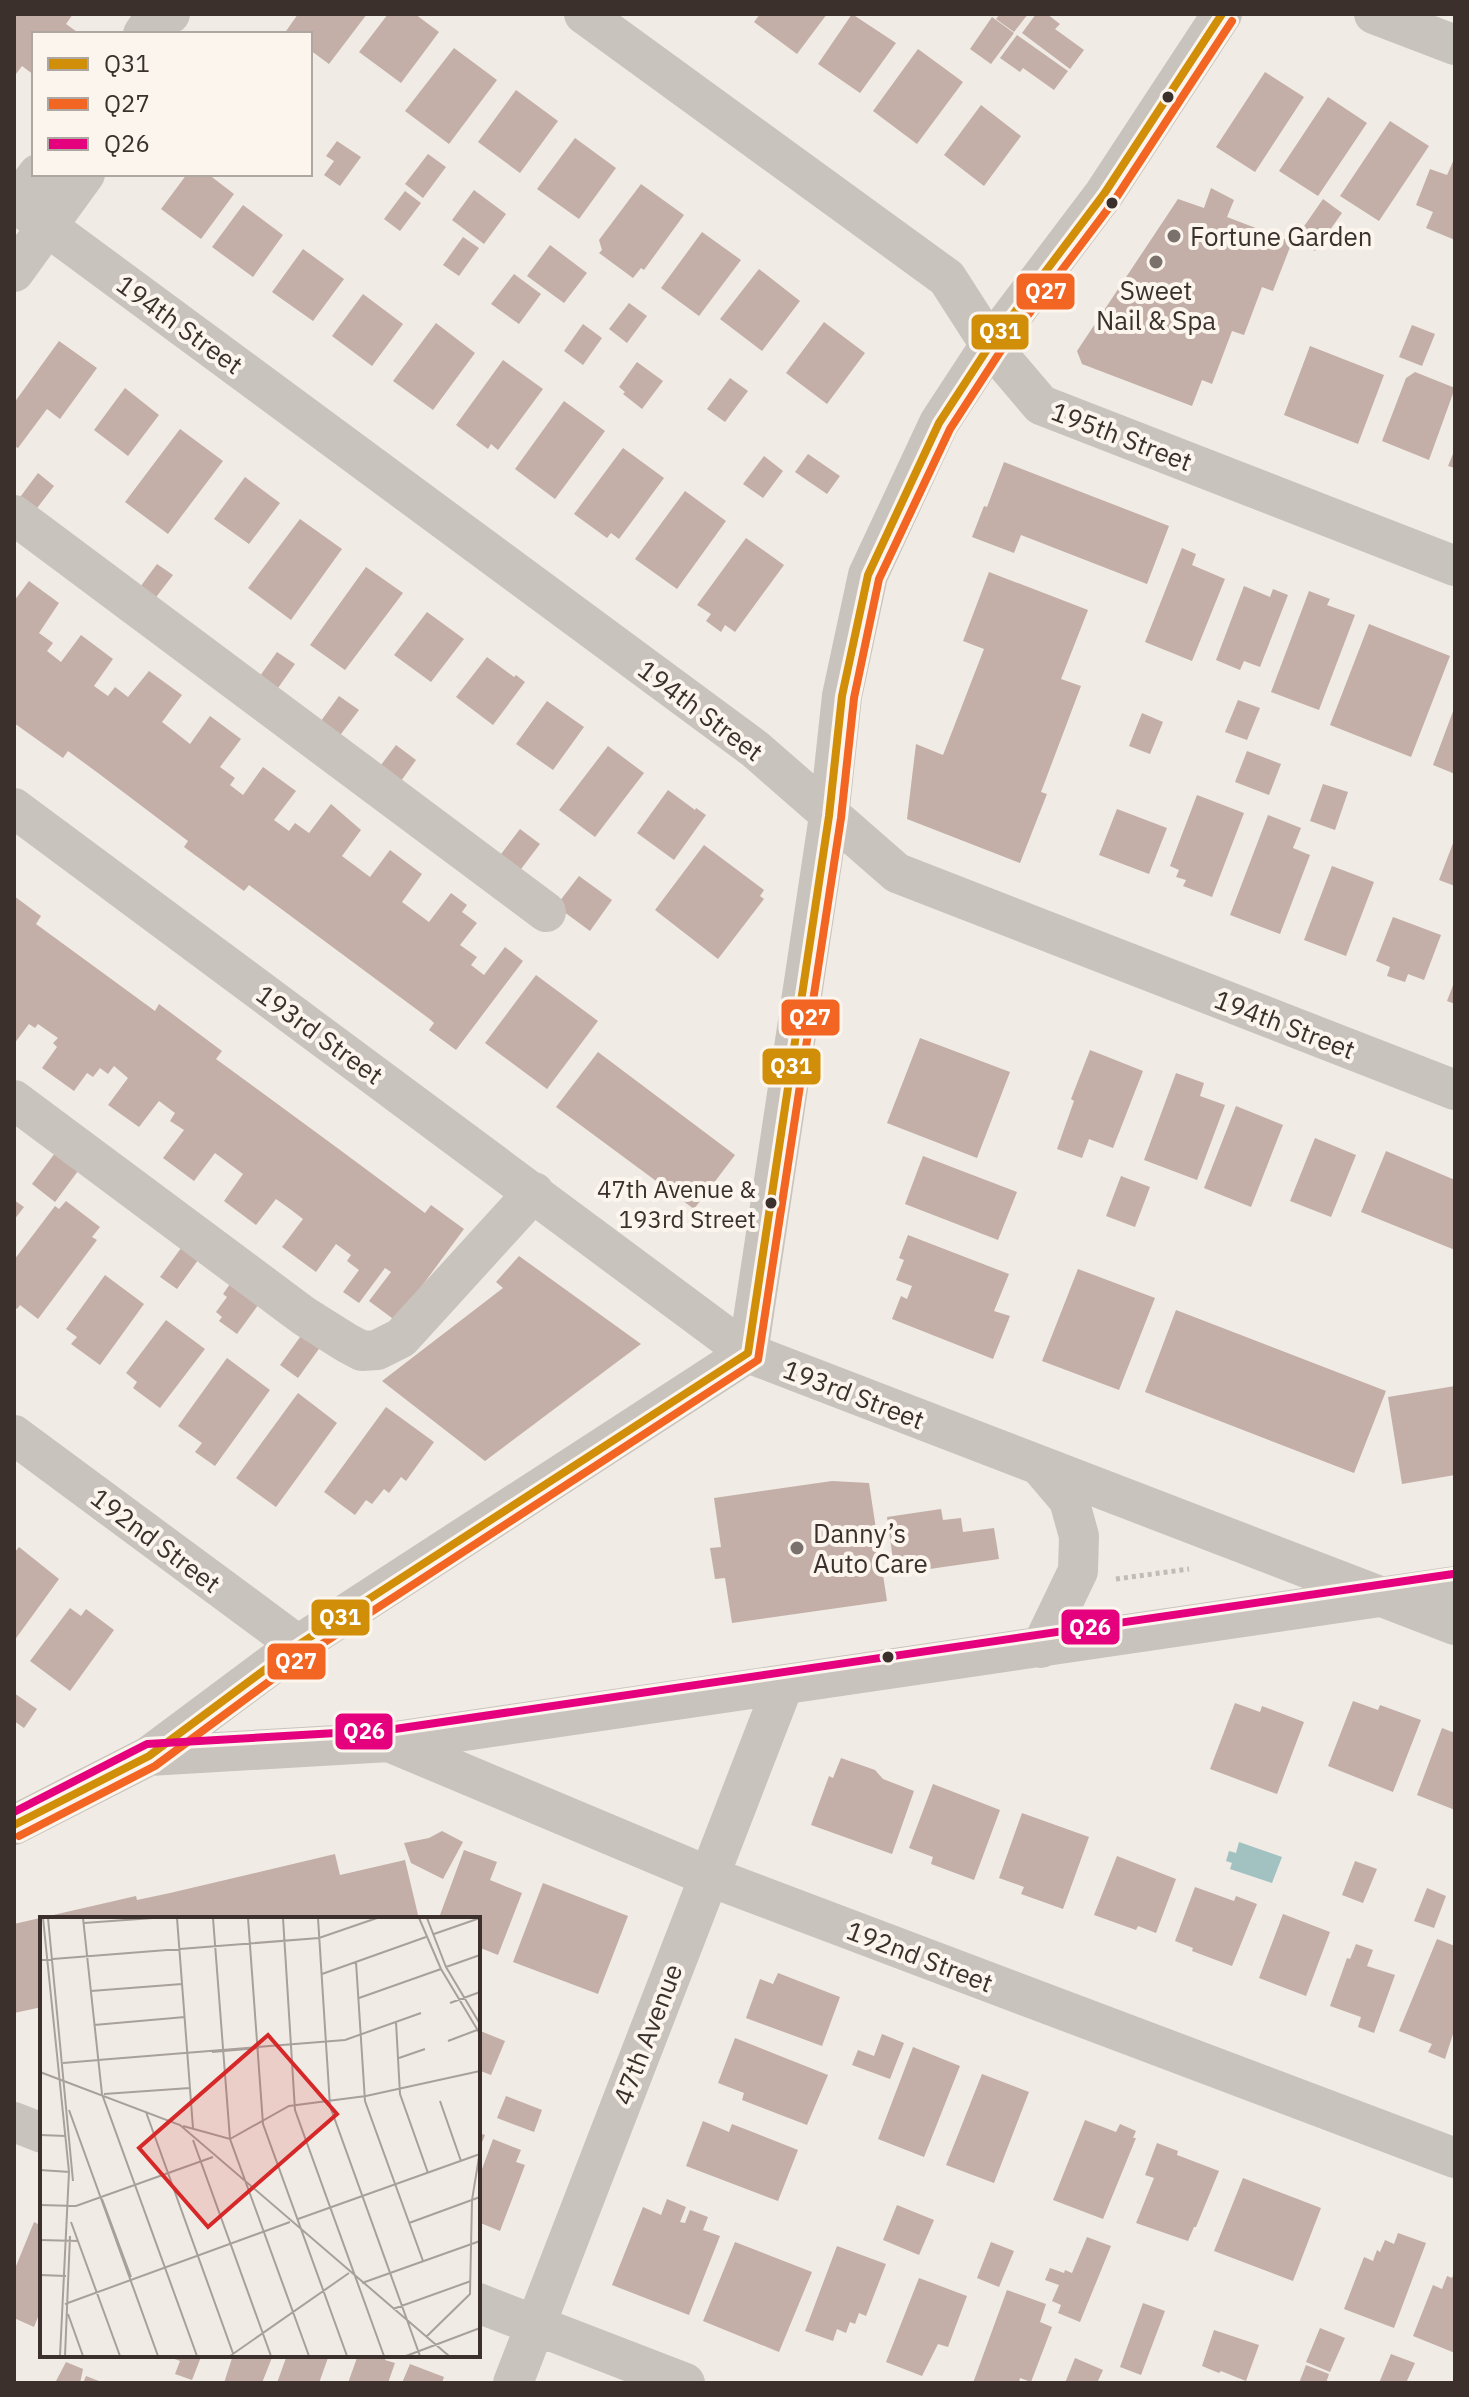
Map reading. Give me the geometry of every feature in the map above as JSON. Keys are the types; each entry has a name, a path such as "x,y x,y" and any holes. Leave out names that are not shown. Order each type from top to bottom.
{"street":[{"path":"144,32 170,14"},
{"name":"195th Street","path":"584,14 947,278 990,345 1041,405 1455,566"},
{"path":"14,1825 149,1756 298,1645 748,1353 829,816 842,696 868,575 939,423 990,345 1104,194 1222,14"},
{"path":"1374,14 1455,45"},
{"path":"14,272 84,176"},
{"name":"194th Street","path":"20,196 47,226 755,749 897,873 1455,1090"},
{"path":"14,515 546,912"},
{"name":"193rd Street","path":"14,808 748,1353 1455,1625"},
{"path":"14,1100 304,1316 362,1351 377,1350 401,1338 534,1192"},
{"name":"192nd Street","path":"14,1435 298,1645"},
{"path":"1040,1466 1069,1500 1079,1536 1078,1571 1041,1648"},
{"path":"149,1756 389,1742 1455,1586"},
{"name":"47th Avenue","path":"513,2383 783,1686"},
{"name":"192nd Street","path":"389,1742 708,1876 1455,2158"},
{"path":"14,2122 40,2132"},
{"path":"480,2304 685,2383"}],"path":[{"path":"1115,1579 1192,1568"}],"water":[{"path":"1239,1842 1282,1857 1272,1883 1230,1869 1232,1863 1226,1861 1229,1851 1236,1853"}],"building":[{"path":"14,14 73,14 66,24 77,32 32,32 32,74 22,66 16,74"},
{"path":"298,14 367,14 329,64 312,51 312,32 285,32"},
{"path":"388,14 415,14 439,32 401,83 359,52"},
{"path":"760,14 827,14 797,54 754,22"},
{"path":"852,14 896,43 860,93 818,64"},
{"path":"1000,14 1028,14 1014,32 996,19"},
{"path":"1036,14 1047,14 1060,24 1055,29 1084,50 1070,69 1022,33"},
{"path":"992,17 1014,33 991,64 970,49"},
{"path":"1017,35 1068,71 1054,90 1023,68 1020,72 1000,58"},
{"path":"454,48 497,80 449,144 405,111"},
{"path":"918,49 963,82 917,144 873,111"},
{"path":"1265,72 1304,97 1255,172 1216,147"},
{"path":"516,90 558,121 520,173 478,142"},
{"path":"1328,97 1367,123 1318,196 1279,171"},
{"path":"981,105 1021,136 984,186 944,155"},
{"path":"1390,121 1429,146 1379,221 1340,196"},
{"path":"575,138 616,168 579,219 537,189"},
{"path":"337,141 361,157 340,186 324,175 334,161 326,156"},
{"path":"428,154 446,167 423,198 405,184"},
{"path":"1455,157 1455,240 1426,228 1433,212 1416,205 1430,169 1447,175"},
{"path":"186,176 211,176 234,194 201,239 161,209"},
{"path":"641,184 684,215 644,270 641,268 633,278 599,253 602,250 599,240"},
{"path":"1211,188 1234,200 1227,217 1292,242 1273,291 1262,287 1244,335 1232,331 1212,384 1202,380 1192,406 1082,364 1077,351 1178,199 1204,208"},
{"path":"474,190 506,214 484,244 452,220"},
{"path":"405,191 421,203 400,231 384,219"},
{"path":"1323,199 1342,213 1315,251 1299,241 1302,238 1298,235"},
{"path":"243,205 283,235 253,277 212,247"},
{"path":"702,232 741,260 699,316 661,288"},
{"path":"463,237 479,248 459,276 443,265"},
{"path":"550,245 587,273 564,303 527,276"},
{"path":"303,249 344,279 313,321 272,292"},
{"path":"759,269 800,301 762,351 720,319"},
{"path":"514,274 541,294 519,324 491,304"},
{"path":"363,294 403,324 372,366 332,336"},
{"path":"629,303 647,316 627,343 609,329"},
{"path":"824,322 865,353 827,404 786,373"},
{"path":"436,323 475,353 433,410 393,381"},
{"path":"583,324 602,338 583,365 564,351"},
{"path":"1412,325 1435,334 1422,366 1399,357"},
{"path":"59,341 97,368 60,419 47,409 18,448 14,446 14,403"},
{"path":"1310,346 1384,375 1358,444 1284,415"},
{"path":"503,360 543,389 498,450 491,444 488,449 456,425"},
{"path":"637,362 663,381 642,409 619,387"},
{"path":"1415,372 1455,388 1429,460 1382,441 1406,378"},
{"path":"730,378 748,391 725,422 707,409"},
{"path":"125,388 159,415 128,456 94,430"},
{"path":"564,401 605,431 555,499 515,469"},
{"path":"180,429 223,461 168,534 125,502"},
{"path":"623,448 664,478 619,539 611,533 607,538 574,514"},
{"path":"1455,449 1455,468 1448,466"},
{"path":"808,454 840,476 827,494 795,472"},
{"path":"764,456 783,471 763,498 743,484"},
{"path":"1004,462 1169,526 1147,584 1021,535 1014,553 972,537"},
{"path":"38,473 54,486 31,516 15,504"},
{"path":"245,477 280,503 249,544 214,519"},
{"path":"685,491 726,521 677,589 635,559"},
{"path":"300,519 342,549 291,620 248,588"},
{"path":"746,538 784,565 735,632 725,625 721,632 706,621 711,614 697,605"},
{"path":"1182,548 1196,554 1192,565 1225,579 1192,661 1145,642"},
{"path":"157,564 173,575 150,605 135,594"},
{"path":"366,567 403,593 345,670 310,645"},
{"path":"989,572 1088,610 1061,679 1081,686 1041,792 1047,794 1020,863 907,819 916,744 943,755 984,649 963,641"},
{"path":"29,581 59,603 39,633 53,643 47,651 61,662 81,635 113,659 94,686 108,696 115,687 128,697 149,671 182,695 162,722 190,744 210,716 241,739 220,767 235,778 230,785 243,795 263,767 296,791 274,820 289,831 295,823 309,833 331,804 361,830 342,856 370,877 390,850 422,874 402,902 429,922 451,893 467,905 462,912 477,923 460,945 477,957 471,965 484,975 505,947 523,961 456,1050 429,1030 434,1023 431,1020 249,885 244,891 184,847 188,841 98,773 68,751 63,758 14,723 14,601"},
{"path":"1244,586 1270,597 1273,589 1288,595 1260,667 1244,661 1240,670 1216,660"},
{"path":"1309,591 1330,599 1327,605 1355,615 1319,710 1271,692"},
{"path":"427,612 464,639 431,682 394,655"},
{"path":"1369,624 1450,656 1411,757 1330,725"},
{"path":"277,652 295,664 273,695 255,683"},
{"path":"487,657 525,682 493,725 456,697"},
{"path":"339,696 359,710 335,742 316,728"},
{"path":"1238,700 1260,708 1247,740 1225,732"},
{"path":"547,701 584,727 553,770 516,744"},
{"path":"1455,706 1455,774 1433,765"},
{"path":"1142,713 1163,722 1150,754 1129,746"},
{"path":"396,745 416,760 396,788 375,773"},
{"path":"608,746 644,773 595,837 559,810"},
{"path":"1247,751 1281,764 1269,795 1235,782"},
{"path":"1323,784 1348,792 1335,830 1310,821"},
{"path":"668,790 706,815 674,860 637,833"},
{"path":"1197,795 1244,813 1212,897 1183,886 1186,880 1176,877 1179,870 1170,866"},
{"path":"1117,809 1167,828 1149,874 1099,855"},
{"path":"1268,815 1301,828 1293,848 1310,855 1280,934 1230,915"},
{"path":"520,829 540,844 515,877 495,862"},
{"path":"1455,838 1455,886 1439,880"},
{"path":"704,845 764,890 760,896 764,899 718,959 655,910"},
{"path":"1332,866 1374,882 1346,956 1304,940"},
{"path":"579,876 612,900 590,931 556,906"},
{"path":"14,896 41,916 36,924 155,1011 159,1004 222,1051 216,1059 425,1213 431,1205 464,1229 396,1321 369,1301 391,1272 385,1268 359,1303 343,1292 359,1270 347,1261 351,1255 336,1244 316,1272 282,1247 303,1219 276,1199 256,1225 224,1201 243,1174 215,1153 194,1181 163,1158 184,1130 170,1121 175,1113 159,1101 139,1127 108,1105 128,1078 114,1066 108,1074 100,1068 93,1077 87,1073 74,1091 42,1068 57,1047 53,1043 58,1038 38,1024 35,1028 29,1024 14,1044"},
{"path":"1393,917 1441,935 1424,980 1408,974 1405,982 1387,976 1390,967 1376,961"},
{"path":"536,975 598,1021 547,1089 485,1043"},
{"path":"1455,980 1455,1004 1447,1001"},
{"path":"920,1038 1010,1072 977,1158 887,1123"},
{"path":"1090,1050 1143,1071 1113,1148 1089,1139 1082,1158 1057,1149 1074,1101 1071,1099"},
{"path":"598,1052 735,1155 694,1209 556,1107"},
{"path":"1176,1073 1204,1083 1200,1096 1225,1105 1197,1180 1144,1160"},
{"path":"1236,1106 1283,1125 1251,1207 1204,1188"},
{"path":"1315,1138 1356,1155 1331,1217 1290,1201"},
{"path":"1386,1151 1455,1180 1455,1250 1361,1212"},
{"path":"55,1153 78,1171 55,1202 32,1184"},
{"path":"923,1156 1017,1192 998,1240 905,1204"},
{"path":"1121,1176 1150,1187 1135,1227 1106,1216"},
{"path":"14,1200 24,1207 14,1220"},
{"path":"66,1201 100,1227 92,1237 97,1240 38,1319 20,1305 17,1309 14,1306 14,1260 55,1206 59,1209"},
{"path":"908,1235 1009,1274 994,1311 1010,1316 993,1359 892,1319 901,1296 907,1299 912,1286 896,1280 904,1260 899,1258"},
{"path":"184,1244 201,1256 177,1289 160,1277"},
{"path":"519,1256 641,1344 485,1461 382,1381 503,1288 496,1282"},
{"path":"1078,1269 1155,1298 1119,1390 1042,1361"},
{"path":"105,1275 144,1304 100,1365 71,1344 77,1337 66,1329"},
{"path":"232,1281 261,1301 237,1334 219,1321 222,1317 216,1312 227,1297 223,1294"},
{"path":"1176,1310 1386,1391 1354,1473 1145,1392"},
{"path":"166,1320 205,1349 160,1408 133,1388 137,1382 126,1373"},
{"path":"303,1333 321,1346 298,1378 280,1365"},
{"path":"227,1358 270,1390 215,1466 195,1452 202,1443 178,1426"},
{"path":"1455,1386 1455,1475 1402,1484 1388,1397"},
{"path":"298,1393 337,1423 276,1507 236,1478"},
{"path":"386,1407 434,1442 406,1481 401,1477 389,1493 384,1489 372,1504 366,1500 355,1515 324,1492"},
{"path":"832,1481 869,1483 887,1601 732,1623 725,1578 715,1579 710,1548 721,1547 714,1498"},
{"path":"941,1509 943,1520 961,1518 963,1532 994,1528 999,1559 895,1574 887,1517"},
{"path":"19,1547 59,1579 14,1641 14,1553"},
{"path":"70,1608 81,1616 86,1609 114,1630 70,1691 30,1661"},
{"path":"14,1693 37,1709 24,1728 14,1721"},
{"path":"1353,1701 1378,1710 1380,1705 1421,1720 1393,1792 1328,1766"},
{"path":"1235,1703 1260,1712 1262,1706 1304,1722 1277,1794 1210,1769"},
{"path":"1442,1728 1455,1733 1455,1810 1417,1795"},
{"path":"841,1758 875,1770 883,1779 914,1791 892,1854 811,1825 829,1776 833,1778"},
{"path":"933,1784 1000,1810 974,1880 931,1864 933,1857 909,1848"},
{"path":"1022,1813 1089,1837 1063,1909 1021,1894 1024,1887 999,1878"},
{"path":"442,1831 463,1842 443,1879 411,1863 404,1843 429,1838"},
{"path":"464,1850 497,1862 490,1880 522,1893 498,1955 480,1948 480,1917 440,1915"},
{"path":"335,1854 340,1875 405,1860 419,1917 44,1917 136,1896 137,1900"},
{"path":"1117,1856 1176,1879 1156,1933 1138,1926 1136,1930 1094,1915"},
{"path":"1355,1861 1377,1869 1363,1903 1342,1895"},
{"path":"543,1883 628,1916 598,1994 513,1962"},
{"path":"1195,1887 1234,1901 1236,1896 1257,1904 1232,1966 1175,1941"},
{"path":"1427,1888 1446,1896 1434,1928 1414,1921"},
{"path":"1283,1914 1330,1932 1306,1996 1259,1978"},
{"path":"40,1918 40,2007 14,2013 14,1924"},
{"path":"1437,1939 1455,1946 1455,2028 1445,2059 1428,2052 1432,2044 1399,2031"},
{"path":"1356,1944 1373,1950 1367,1966 1395,1975 1374,2033 1358,2027 1361,2017 1330,2006 1347,1958 1350,1959"},
{"path":"778,1973 840,1997 822,2046 746,2018 760,1979 773,1984"},
{"path":"480,2031 505,2041 491,2075 480,2071"},
{"path":"882,2034 904,2043 890,2079 852,2065 858,2050 874,2056"},
{"path":"735,2038 828,2075 807,2125 742,2100 744,2093 718,2083"},
{"path":"913,2047 960,2066 924,2157 878,2139"},
{"path":"982,2074 1029,2092 994,2183 946,2165"},
{"path":"506,2096 542,2110 534,2132 497,2118"},
{"path":"1085,2120 1116,2132 1120,2124 1136,2131 1133,2138 1136,2138 1103,2219 1053,2200"},
{"path":"703,2121 729,2132 732,2124 798,2150 778,2201 686,2166"},
{"path":"493,2139 521,2150 516,2162 525,2165 500,2231 480,2223 480,2175"},
{"path":"1157,2143 1178,2151 1177,2155 1219,2171 1188,2241 1136,2223 1154,2178 1145,2175"},
{"path":"1243,2178 1321,2208 1293,2281 1214,2251"},
{"path":"667,2199 686,2207 680,2222 685,2223 690,2210 708,2217 703,2230 720,2236 689,2315 612,2285 643,2207 661,2215"},
{"path":"897,2205 934,2220 919,2255 883,2240"},
{"path":"34,2222 40,2225 40,2312 34,2327 14,2318 14,2271"},
{"path":"1398,2233 1426,2243 1394,2328 1344,2309 1364,2257 1373,2261 1385,2240 1394,2244"},
{"path":"1087,2237 1111,2246 1080,2322 1058,2313 1061,2305 1052,2301 1059,2285 1045,2280 1050,2268 1072,2273"},
{"path":"735,2242 812,2272 779,2352 703,2321"},
{"path":"991,2242 1014,2251 999,2287 977,2278"},
{"path":"837,2246 886,2264 866,2316 859,2313 855,2324 850,2322 846,2333 837,2329 833,2341 805,2331"},
{"path":"1455,2270 1455,2353 1413,2336 1433,2285 1442,2289 1447,2276 1452,2278"},
{"path":"919,2278 967,2296 948,2347 938,2344 922,2376 886,2362"},
{"path":"1007,2290 1046,2304 1040,2322 1052,2327 1031,2382 1020,2378 1019,2383 973,2383"},
{"path":"1143,2303 1165,2311 1141,2375 1120,2367"},
{"path":"1320,2328 1345,2338 1330,2372 1306,2362"},
{"path":"1214,2330 1259,2345 1246,2381 1202,2366"},
{"path":"1391,2354 1415,2363 1406,2383 1379,2383"},
{"path":"169,2357 201,2357 192,2380 175,2374 180,2361"},
{"path":"232,2357 272,2357 262,2383 224,2383"},
{"path":"286,2357 328,2357 319,2383 277,2383"},
{"path":"357,2357 386,2357 385,2360 395,2363 388,2383 348,2383"},
{"path":"1075,2358 1103,2370 1097,2383 1065,2383"},
{"path":"66,2362 83,2369 80,2383 55,2383"},
{"path":"410,2364 444,2377 442,2383 402,2383"},
{"path":"1306,2365 1329,2374 1326,2383 1299,2383"},
{"path":"86,2376 104,2383 83,2383"}],"transit line":[{"name":"Q31","path":"14,1825 149,1756 298,1645 748,1353 829,816 842,696 868,575 939,423 990,345 1104,194 1222,14"},
{"name":"Q27","path":"19,1836 155,1766 305,1655 758,1360 841,818 854,698 879,579 950,429 1000,352 1114,201 1232,21"},
{"name":"Q26","path":"14,1812 147,1744 388,1730 1453,1574"}],"place":[{"name":"Fortune Garden","path":"1174,236"},
{"name":"Sweet Nail & Spa","path":"1156,262"},
{"name":"47th Avenue & 193rd Street","path":"771,1203"},
{"name":"Danny’s Auto Care","path":"797,1548"}]}
